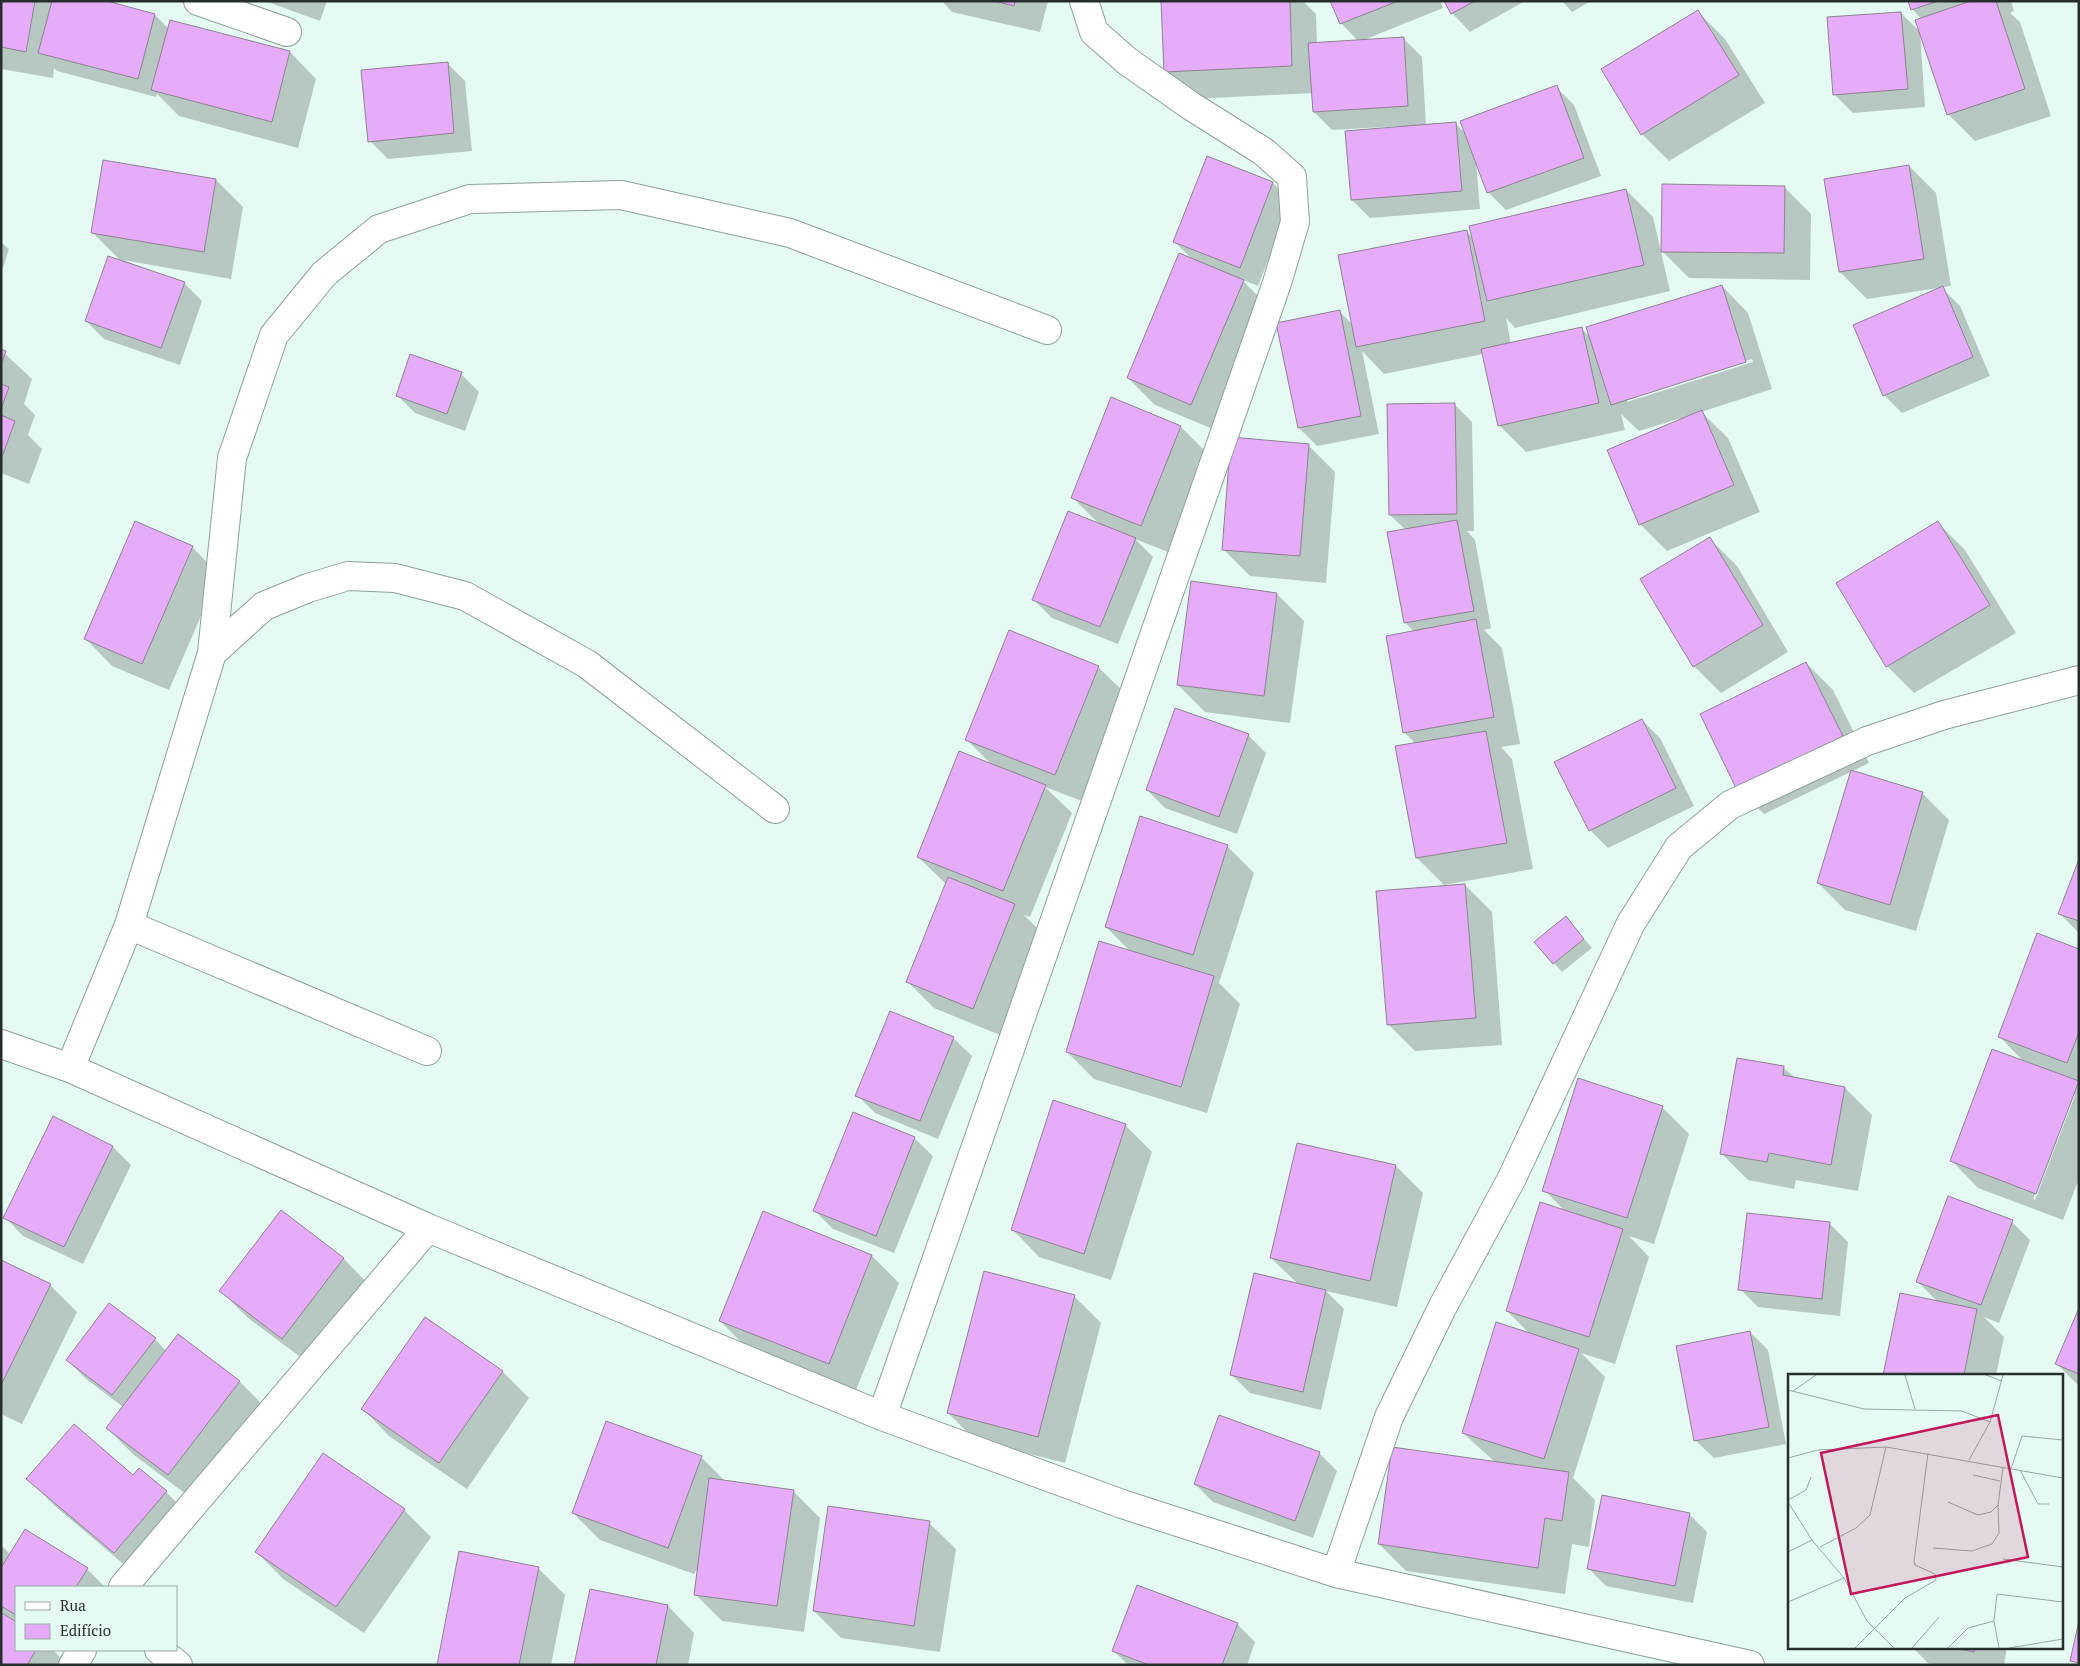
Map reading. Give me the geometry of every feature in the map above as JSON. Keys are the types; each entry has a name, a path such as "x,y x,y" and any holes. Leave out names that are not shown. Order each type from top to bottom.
{"street":[{"path":"198,1 287,32"},
{"path":"882,1416 1277,282 1295,222 1292,177 1264,152 1191,106 1127,61 1094,32 1084,1"},
{"path":"70,1068 129,925 212,653 232,458 274,335 324,274 379,229 470,198 621,196 790,233 1046,330"},
{"path":"212,653 264,606 308,588 348,576 395,578 465,596 587,664 775,809"},
{"path":"1336,1573 1394,1408 1442,1308 1512,1178 1631,923 1679,847 1730,805 1867,741 1944,715 2079,680"},
{"path":"129,925 427,1051"},
{"path":"1,1044 70,1068 428,1228 882,1416 1122,1504 1336,1573 1750,1665"},
{"path":"123,1586 428,1228"},
{"path":"73,1665 81,1651"},
{"path":"161,1651 178,1665"}],"building":[{"path":"1,1 35,1 26,52 1,47"},
{"path":"52,1 107,1 155,14 138,79 38,53"},
{"path":"994,1 1015,1 1014,6"},
{"path":"1161,1 1290,1 1292,66 1164,72"},
{"path":"1330,1 1398,1 1340,24"},
{"path":"1444,1 1475,1 1451,14"},
{"path":"1908,1 1938,1 1911,10"},
{"path":"1971,1 1996,1 2025,89 1947,115 1915,20"},
{"path":"1698,10 1739,75 1641,135 1601,69"},
{"path":"1901,12 1908,89 1833,95 1827,17"},
{"path":"170,20 290,51 272,122 151,90"},
{"path":"1404,37 1408,106 1313,112 1308,43"},
{"path":"448,62 454,133 368,142 361,70"},
{"path":"1557,85 1584,158 1487,193 1460,121"},
{"path":"1456,122 1462,191 1351,200 1345,131"},
{"path":"1207,156 1273,182 1240,268 1173,242"},
{"path":"103,160 216,179 204,252 91,233"},
{"path":"1909,165 1924,259 1839,272 1824,179"},
{"path":"1662,184 1785,186 1784,253 1661,252"},
{"path":"1626,189 1644,265 1487,301 1469,226"},
{"path":"1467,230 1485,321 1356,347 1338,255"},
{"path":"1179,253 1244,280 1191,405 1127,378"},
{"path":"108,256 185,282 161,348 85,321"},
{"path":"1722,285 1746,362 1611,405 1586,327"},
{"path":"1943,286 1973,357 1883,396 1853,325"},
{"path":"1340,310 1361,416 1298,428 1276,323"},
{"path":"1582,327 1599,403 1498,426 1481,349"},
{"path":"1,349 6,351 1,365"},
{"path":"410,354 462,372 447,414 396,396"},
{"path":"1,384 9,387 1,409"},
{"path":"1111,397 1181,426 1141,526 1071,498"},
{"path":"1455,403 1457,514 1389,515 1387,404"},
{"path":"1702,410 1734,485 1639,525 1607,450"},
{"path":"1,415 15,421 2,457 1,457"},
{"path":"1231,437 1309,444 1300,556 1222,550"},
{"path":"1068,511 1136,538 1100,627 1032,600"},
{"path":"1457,520 1474,611 1404,623 1387,532"},
{"path":"135,521 193,546 142,664 84,639"},
{"path":"1938,521 1990,605 1886,667 1836,583"},
{"path":"1710,537 1763,625 1693,667 1640,579"},
{"path":"1191,581 1277,593 1264,696 1177,685"},
{"path":"1476,619 1494,717 1403,733 1386,636"},
{"path":"1009,630 1099,666 1055,775 965,740"},
{"path":"1806,662 1843,736 1736,788 1700,714"},
{"path":"1175,708 1249,734 1219,817 1146,790"},
{"path":"1642,719 1676,788 1589,831 1554,762"},
{"path":"1486,731 1507,843 1416,858 1395,746"},
{"path":"959,751 1046,785 1003,891 917,857"},
{"path":"1851,770 1923,792 1890,905 1817,883"},
{"path":"1140,816 1228,845 1193,955 1105,927"},
{"path":"2079,859 2079,921 2058,914"},
{"path":"948,877 1015,904 973,1009 906,982"},
{"path":"1465,884 1476,1018 1387,1025 1376,891"},
{"path":"1566,916 1584,939 1553,964 1534,942"},
{"path":"2037,933 2079,949 2079,1032 2067,1063 1998,1037"},
{"path":"1099,941 1214,976 1181,1087 1066,1052"},
{"path":"890,1011 954,1037 920,1121 855,1096"},
{"path":"1992,1049 2079,1081 2036,1194 1950,1161"},
{"path":"1737,1058 1784,1066 1783,1075 1845,1087 1831,1165 1769,1153 1767,1162 1720,1154"},
{"path":"1578,1078 1663,1106 1627,1218 1542,1191"},
{"path":"1053,1100 1126,1124 1084,1254 1011,1230"},
{"path":"853,1112 915,1137 876,1236 813,1211"},
{"path":"53,1116 113,1146 64,1247 3,1218"},
{"path":"1297,1143 1396,1165 1370,1281 1270,1258"},
{"path":"1948,1196 2013,1220 1981,1305 1916,1282"},
{"path":"1540,1202 1623,1229 1589,1337 1506,1311"},
{"path":"281,1210 344,1258 282,1339 219,1291"},
{"path":"763,1211 872,1255 829,1364 719,1321"},
{"path":"1747,1213 1830,1222 1822,1299 1738,1290"},
{"path":"1,1260 51,1284 1,1385"},
{"path":"984,1271 1075,1295 1038,1437 947,1413"},
{"path":"1254,1273 1326,1290 1303,1392 1230,1375"},
{"path":"1900,1293 1977,1309 1964,1374 1883,1374"},
{"path":"109,1303 156,1338 112,1395 66,1360"},
{"path":"2079,1308 2079,1374 2055,1364"},
{"path":"425,1317 503,1371 439,1463 361,1409"},
{"path":"1496,1322 1579,1349 1544,1459 1462,1433"},
{"path":"1750,1331 1769,1427 1694,1441 1676,1346"},
{"path":"178,1334 240,1381 168,1475 106,1428"},
{"path":"1219,1415 1320,1452 1295,1521 1194,1484"},
{"path":"606,1421 702,1456 668,1548 572,1513"},
{"path":"74,1424 133,1475 139,1468 167,1491 114,1553 26,1479"},
{"path":"1392,1447 1569,1472 1562,1521 1545,1518 1538,1568 1378,1544"},
{"path":"323,1453 405,1509 336,1607 255,1552"},
{"path":"709,1478 794,1490 777,1606 694,1595"},
{"path":"1602,1495 1690,1513 1675,1586 1587,1569"},
{"path":"828,1506 930,1521 914,1626 813,1611"},
{"path":"25,1529 88,1568 77,1586 15,1586 15,1614 1,1606 1,1568"},
{"path":"459,1551 539,1567 519,1665 437,1665"},
{"path":"1137,1585 1238,1623 1222,1665 1149,1665 1112,1651"},
{"path":"590,1589 668,1605 656,1665 574,1665"},
{"path":"1,1612 15,1621 15,1651 35,1651 27,1665 1,1665"},
{"path":"2079,1621 2079,1663 2070,1661"},
{"path":"1955,1648 1975,1648 1974,1652"}]}
